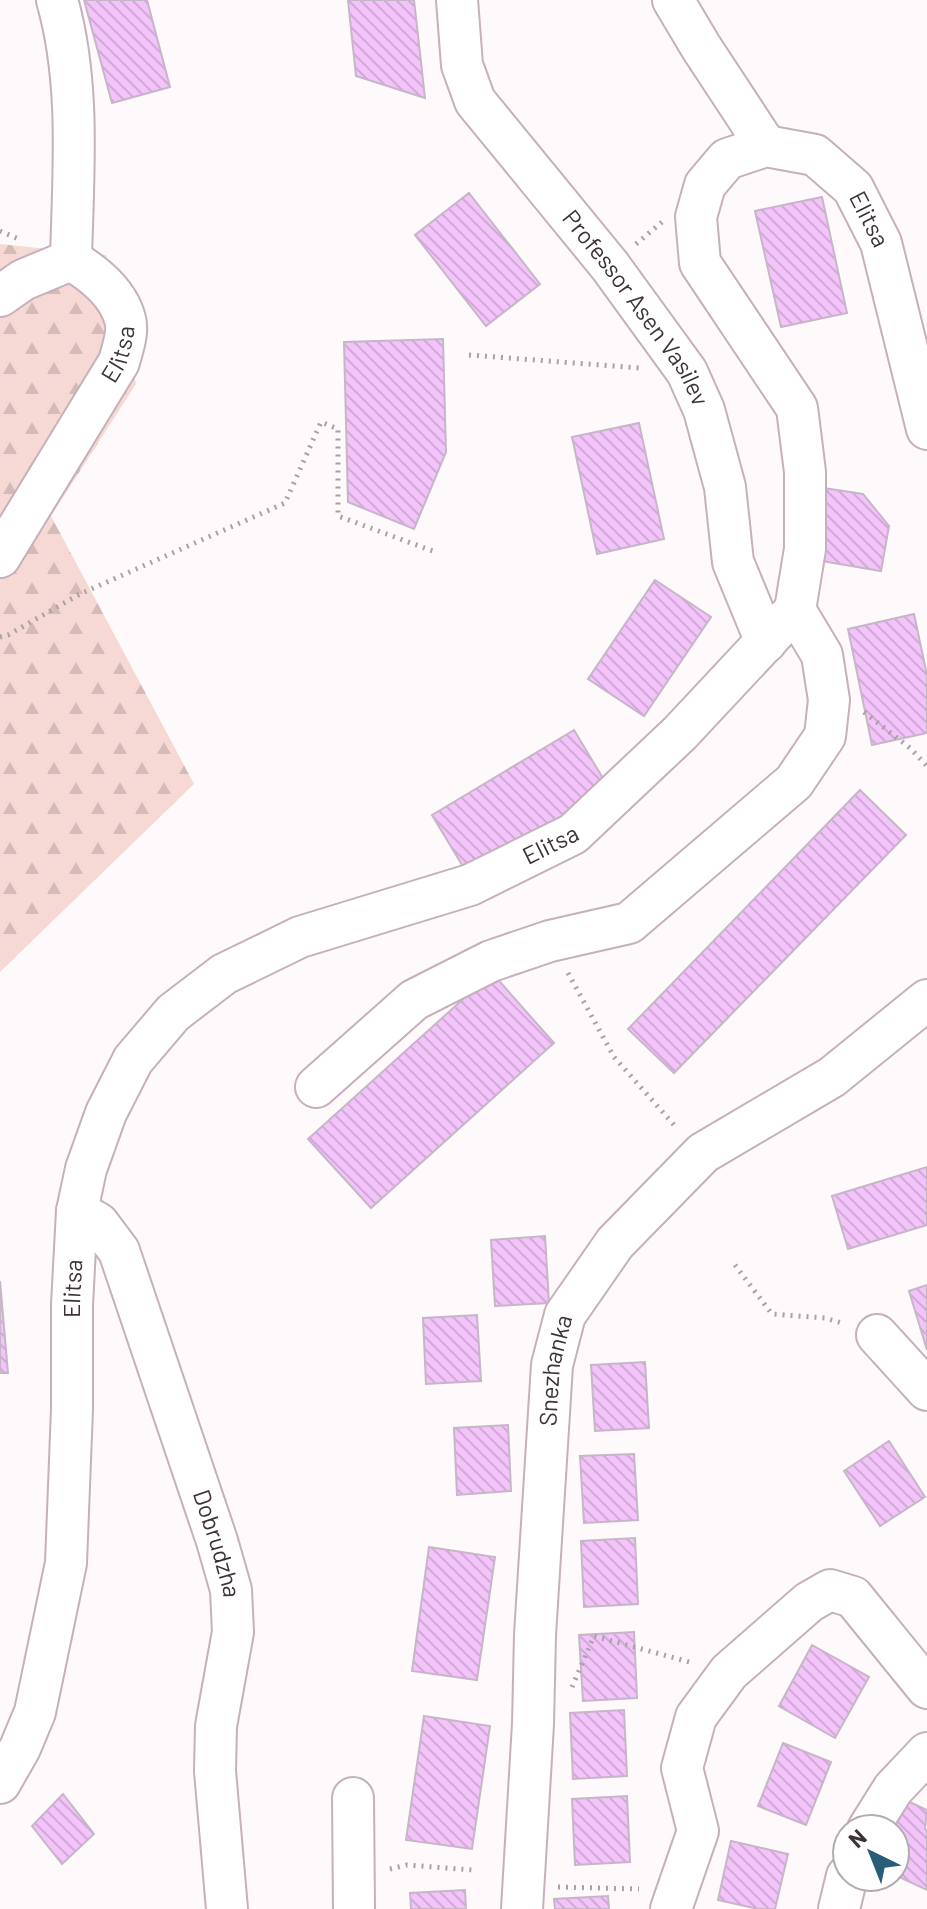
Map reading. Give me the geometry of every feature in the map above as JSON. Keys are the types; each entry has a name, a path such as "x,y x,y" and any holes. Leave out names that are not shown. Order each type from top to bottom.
{"street":[{"path":"0,296 23,280 71,260 74,134 67,34 57,0"},
{"name":"Professor Asen Vasilev","path":"457,0 462,65 475,101 610,266 687,372 704,410 725,487 733,562 766,642"},
{"path":"673,0 766,146"},
{"name":"Elitsa","path":"0,1783 20,1748 35,1712 66,1563 77,1211 86,1169 106,1113 133,1060 173,1013 224,974 300,937 470,885 573,834 680,733 795,610 805,549 805,472 797,408 700,263 696,217 705,185 727,159 766,146 815,155 853,188 881,243 927,429"},
{"name":"Elitsa","path":"0,557 119,362 125,340 126,320 111,293 85,268 71,260"},
{"path":"316,1087 414,1000 491,961 550,941 629,923 794,782 825,736 829,700 822,655 795,610"},
{"name":"Snezhanka","path":"523,1898 552,1365 565,1315 615,1243 703,1153 832,1077 927,1000"},
{"name":"Dobrudzha","path":"77,1211 98,1223 119,1251 231,1590 233,1632 216,1726 215,1771 227,1909"},
{"path":"877,1335 927,1390"},
{"path":"674,1900 698,1831 682,1768 696,1717 729,1672 809,1602 830,1590 853,1597 927,1688"},
{"path":"878,1813 893,1789 927,1753"},
{"path":"353,1798 354,1909"}],"path":[{"path":"469,355 687,372"},
{"path":"0,637 80,594 285,503 321,422 338,429 338,516 438,553"},
{"path":"829,700 856,707 910,748 927,766"},
{"path":"550,941 614,1057 680,1131"},
{"path":"735,1265 772,1314 825,1318 877,1335"},
{"path":"535,1635 541,1636 571,1689 594,1636 729,1672"},
{"path":"407,1865 473,1870"},
{"path":"523,1898 593,1886 674,1900"}],"green space":[{"path":"0,244 106,255 136,384 51,516 194,784 0,972"}],"building":[{"path":"84,0 147,0 170,87 112,103"},
{"path":"348,0 414,0 425,98 356,76"},
{"path":"469,193 540,284 486,326 415,235"},
{"path":"822,197 847,313 781,327 755,211"},
{"path":"443,339 446,452 414,529 348,502 344,342"},
{"path":"639,423 664,539 597,554 572,437"},
{"path":"817,487 863,494 889,526 881,571 804,558"},
{"path":"655,580 711,617 644,716 588,679"},
{"path":"914,614 927,675 927,733 872,745 848,629"},
{"path":"574,730 610,790 468,875 432,815"},
{"path":"860,790 906,835 674,1073 628,1029"},
{"path":"492,973 554,1043 371,1208 308,1139"},
{"path":"927,1167 927,1225 848,1249 832,1196"},
{"path":"545,1236 549,1303 495,1306 491,1240"},
{"path":"0,1281 8,1373 0,1373"},
{"path":"927,1285 927,1350 909,1291"},
{"path":"477,1315 481,1381 426,1384 423,1318"},
{"path":"645,1362 649,1428 595,1431 591,1365"},
{"path":"508,1425 511,1491 457,1495 454,1428"},
{"path":"889,1441 925,1497 880,1526 844,1471"},
{"path":"634,1454 638,1520 584,1523 580,1456"},
{"path":"635,1538 638,1604 584,1607 581,1541"},
{"path":"429,1547 495,1557 477,1680 412,1671"},
{"path":"634,1632 637,1698 583,1701 579,1635"},
{"path":"812,1645 869,1677 835,1738 779,1706"},
{"path":"624,1710 627,1776 573,1779 570,1713"},
{"path":"424,1716 490,1726 472,1849 406,1840"},
{"path":"783,1743 831,1762 806,1825 758,1806"},
{"path":"63,1794 94,1834 62,1864 32,1826"},
{"path":"627,1796 630,1862 575,1865 572,1799"},
{"path":"899,1797 927,1810 927,1890 911,1882 911,1813 892,1813"},
{"path":"731,1841 788,1854 775,1909 758,1909 718,1900"},
{"path":"465,1890 466,1909 411,1909 410,1893"},
{"path":"608,1896 609,1909 555,1909 554,1899"}]}
